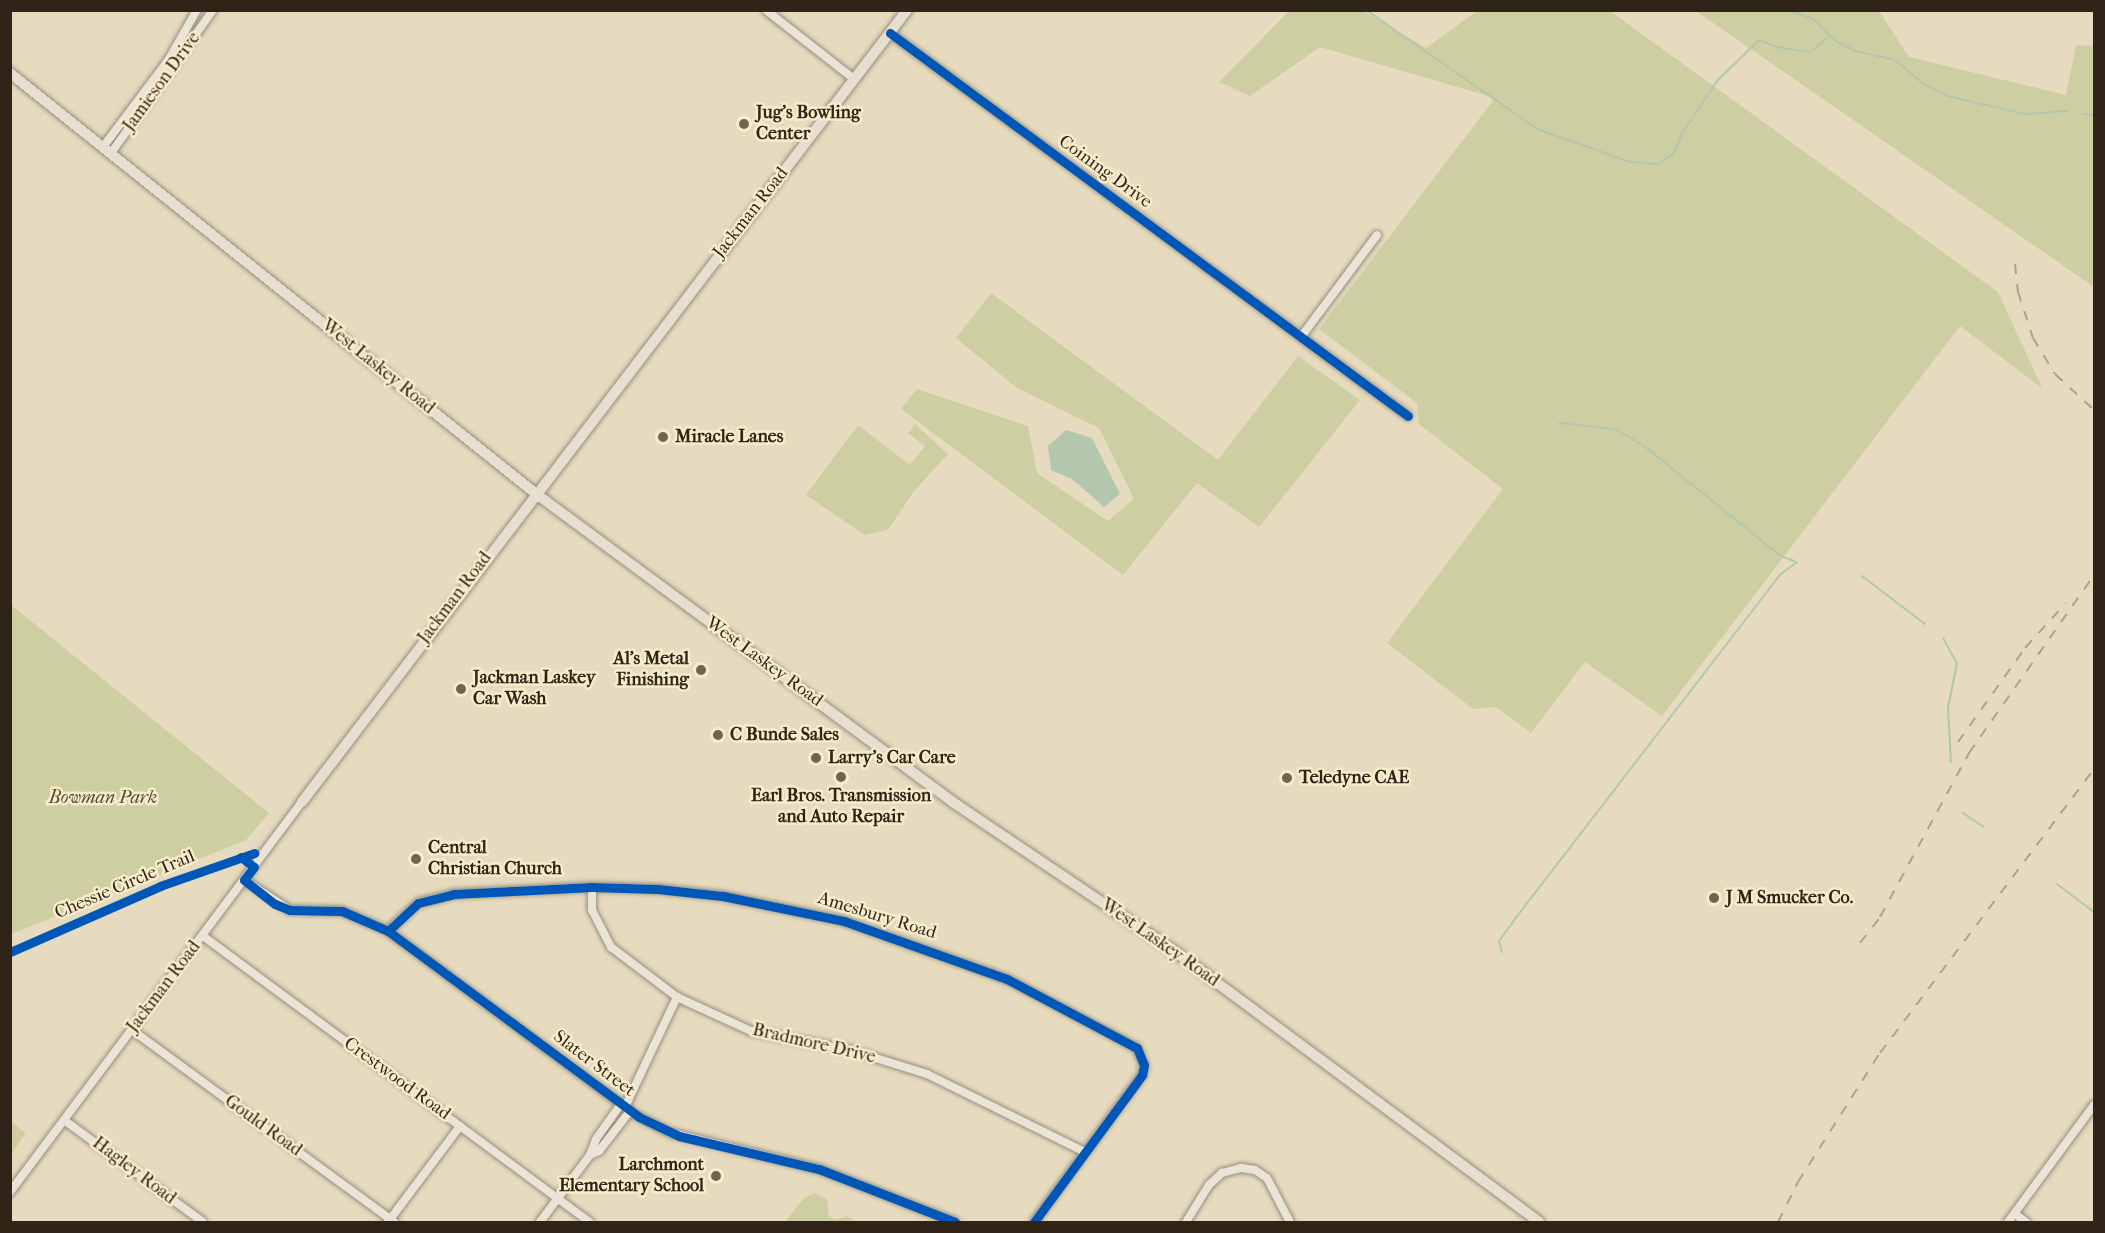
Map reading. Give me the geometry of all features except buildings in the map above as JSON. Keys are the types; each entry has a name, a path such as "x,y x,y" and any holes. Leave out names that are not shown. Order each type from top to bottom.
{"main road":[{"name":"Jackman Road","path":"302,802 535,493 907,10"},
{"name":"West Laskey Road","path":"10,73 535,493 957,805 1177,952 1539,1222"}],"street":[{"name":"Jamieson Drive","path":"107,150 169,59 197,10"},
{"name":"Jamieson Drive","path":"107,150 213,10"},
{"path":"766,10 854,79"},
{"name":"Coining Drive","path":"890,33 1408,416"},
{"path":"1301,337 1377,235"},
{"name":"Jackman Road","path":"10,1192 302,802"},
{"name":"Slater Street","path":"244,880 290,910 342,911 388,931 625,1107 679,1136 819,1169 955,1222"},
{"name":"Amesbury Road","path":"388,931 406,910 429,898 592,887 723,897 844,921 957,958 1053,1000 1137,1048 1144,1065 1142,1075 1034,1222"},
{"name":"Bradmore Drive","path":"592,887 592,910 612,947 677,997 751,1031 850,1050 927,1074 1086,1152"},
{"name":"Crestwood Road","path":"203,936 590,1222"},
{"path":"540,1222 590,1155 599,1151 625,1107 677,997"},
{"name":"Gould Road","path":"132,1030 390,1221"},
{"path":"2008,1222 2094,1105"},
{"name":"Hagley Road","path":"64,1120 203,1222"},
{"path":"390,1221 460,1126"},
{"path":"1186,1222 1209,1185 1222,1173 1241,1168 1255,1170 1267,1178 1290,1222"},
{"path":"2014,1214 2026,1222"}],"green space":[{"path":"1289,11 1363,11 1426,48 1477,11 1610,11 1998,292 2042,388 1960,326 1662,716 1585,662 1531,733 1496,707 1473,709 1387,643 1503,489 1419,424 1417,403 1319,329 1495,98 1320,47 1250,96 1219,82"},
{"path":"1696,11 1879,11 1909,57 2066,95 2076,45 2094,46 2094,287"},
{"path":"991,293 1218,460 1298,356 1360,400 1259,527 1197,483 1123,575 901,409 917,389 1028,426 1037,473 1108,521 1134,499 1099,428 1017,388 956,338"},
{"path":"915,424 948,454 914,491 888,530 865,535 806,495 858,425 910,465 925,446 908,433"},
{"name":"Bowman Park","path":"11,605 269,813 246,840 11,934"},
{"path":"10,1121 26,1133 11,1154 10,1154"},
{"path":"815,1193 827,1199 829,1216 835,1220 847,1216 854,1221 785,1222 804,1198"}],"shaded area":[{"path":"1066,430 1092,438 1120,494 1104,507 1072,479 1051,470 1048,446"}],"waterway":[{"path":"1366,10 1537,129 1630,162 1658,164 1673,154 1683,132 1718,80 1759,40 1777,47 1810,52 1830,36"},
{"path":"1787,10 1813,19 1836,41 1856,51 1895,60 1925,85 1948,96 2024,114 2067,111"},
{"path":"2083,114 2094,115"},
{"path":"1559,423 1615,429 1644,446 1781,556 1794,561"},
{"path":"1502,952 1499,941 1518,915 1781,574 1797,562"},
{"path":"1862,576 1925,624"},
{"path":"1943,638 1957,663 1948,708 1951,762"},
{"path":"1963,813 1984,827"},
{"path":"2057,884 2094,912"}],"railway":[{"path":"2015,264 2018,292 2033,338 2055,374 2094,410"},
{"path":"1860,943 1880,917 1969,753 2094,575"},
{"path":"1958,742 2025,648 2066,603"},
{"path":"1778,1222 1798,1182 1880,1053 2094,769"}],"cycle path":[{"path":"890,33 1408,416"},
{"name":"Chessie Circle Trail","path":"10,952 160,886 254,853"},
{"path":"241,857 254,867 244,880 275,904 290,910 342,911 388,931 639,1117 679,1136 819,1169 955,1222"},
{"path":"388,931 418,903 453,894 592,887 658,889 723,896 844,921 1007,979 1137,1048 1144,1065 1142,1075 1034,1222"}],"place":[{"name":"Jug's Bowling Center","path":"744,124"},
{"name":"Miracle Lanes","path":"663,437"},
{"name":"Al's Metal Finishing","path":"701,670"},
{"name":"Jackman Laskey Car Wash","path":"461,689"},
{"name":"C Bunde Sales","path":"718,735"},
{"name":"Larry's Car Care","path":"816,758"},
{"name":"Earl Bros. Transmission and Auto Repair","path":"841,777"},
{"name":"Teledyne CAE","path":"1287,778"},
{"name":"Central Christian Church","path":"416,859"},
{"name":"J M Smucker Co.","path":"1714,898"},
{"name":"Larchmont Elementary School","path":"716,1176"}]}
